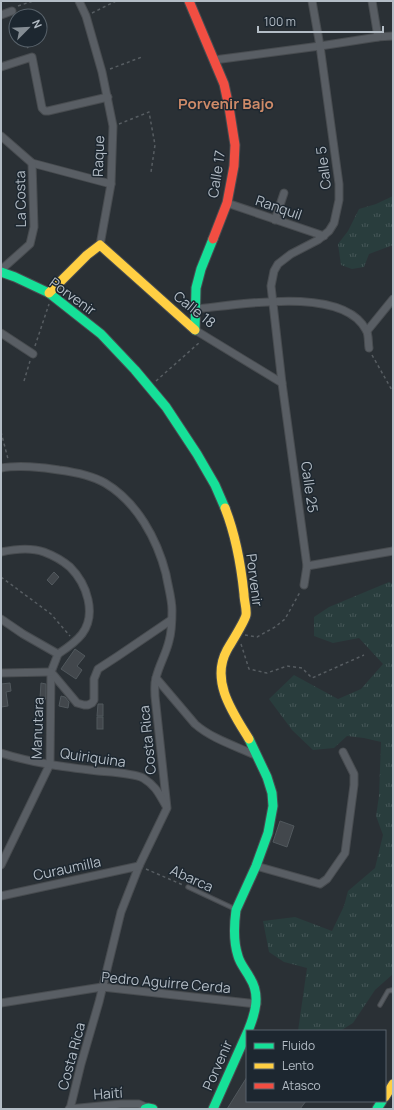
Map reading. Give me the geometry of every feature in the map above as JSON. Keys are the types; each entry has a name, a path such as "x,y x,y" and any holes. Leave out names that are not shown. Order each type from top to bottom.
{"street":[{"name":"Raque","path":"79,1 86,16 102,72 113,126 111,184 100,244"},
{"name":"Calle 17","path":"189,1 224,84 232,121 235,145 234,166 227,203 201,269 196,288 195,330"},
{"name":"Calle 5","path":"272,301 271,286 274,270 278,264 291,254 329,232 334,223 340,200 320,46 312,1"},
{"path":"372,1 377,37"},
{"path":"214,60 393,36"},
{"path":"1,67 32,57 42,108 45,111 108,97"},
{"path":"1,136 32,163 111,184"},
{"name":"La Costa","path":"1,271 30,244 33,236 32,163"},
{"path":"276,220 284,193"},
{"name":"Ranquil","path":"227,203 324,236"},
{"path":"49,293 100,244"},
{"name":"Calle 18","path":"100,244 195,330 282,383"},
{"name":"Porvenir","path":"1,271 49,293 101,334 136,370 166,407 196,454 215,485 228,516 237,546 246,616 223,658 221,677 224,694 234,715 251,742 267,777 272,793 273,806 268,833 256,866 236,910 234,925 235,943 241,962 253,983 257,997 254,1018 248,1030"},
{"path":"367,330 393,299"},
{"path":"196,309 272,301 310,301 333,306 354,315 367,330 369,348"},
{"name":"Calle 25","path":"272,301 307,566 304,585"},
{"path":"1,333 33,354"},
{"name":"Costa Rica","path":"1,468 47,468 72,472 104,482 121,494 150,532 162,560 172,608 170,639 156,678 156,696 167,808 139,866 120,912 102,988 70,1109"},
{"path":"1,552 26,548 43,551 57,558 70,567 79,579 87,593 90,608 88,621 82,634 75,642 58,654 23,634 1,619"},
{"path":"307,566 393,551"},
{"path":"1,673 51,672 77,702 88,705 94,700 94,679 98,669 171,620"},
{"name":"Manutara","path":"1,865 50,764 51,672 58,654"},
{"path":"156,678 195,724 202,730 257,756"},
{"path":"256,866 320,884 327,879 344,853 353,792 354,774 343,752"},
{"name":"Quiriquina","path":"1,753 20,759 141,777 155,786 167,808"},
{"name":"Curaumilla","path":"1,896 139,866"},
{"name":"Pedro Aguirre Cerda","path":"1,1004 102,988 257,1004"},
{"name":"Porvenir","path":"213,1109 246,1034"},
{"path":"386,1094 393,1084"},
{"name":"Haití","path":"70,1109 121,1104 139,1104 148,1109"}],"lane":[{"name":"Abarca","path":"188,887 236,910"},
{"path":"380,1005 388,991 393,991"}],"path":[{"path":"15,8 33,1"},
{"path":"86,16 116,1"},
{"path":"28,48 32,57"},
{"path":"102,72 142,57"},
{"path":"113,126 149,112 155,145 151,172"},
{"path":"24,381 49,306 49,293"},
{"path":"149,387 206,337"},
{"path":"369,348 376,364 393,392"},
{"path":"1,432 9,467"},
{"path":"1,578 51,614 75,642"},
{"path":"304,585 285,620 257,637 237,634 249,669 267,673 287,666 302,668 312,678 364,655"},
{"name":"Abarca","path":"139,866 188,887"}],"green space":[{"path":"393,196 393,245 369,254 364,267 352,269 341,265 338,244 348,231 359,209 376,204"},
{"path":"389,582 393,584 393,974 375,990 353,1023 342,1030 298,1030 307,968 284,962 269,952 263,921 295,917 332,931 344,906 348,891 375,868 383,835 376,816 379,796 381,742 347,736 334,748 313,750 292,730 269,699 294,675 338,699 361,689 383,664 359,638 333,643 314,636 314,617 329,607"}],"building":[{"path":"54,572 59,577 52,585 47,580"},
{"path":"75,649 85,656 77,666 82,670 76,679 61,669"},
{"path":"10,683 11,691 6,692 8,706 1,707 1,684"},
{"path":"41,683 46,684 46,699 40,698"},
{"path":"61,696 65,697 69,702 68,708 59,706"},
{"path":"98,704 103,704 103,716 97,716"},
{"path":"97,717 103,717 103,729 97,729"},
{"path":"280,821 294,826 287,847 273,842"},
{"path":"246,1079 246,1102 305,1102 300,1109 227,1109"}],"traffic: fast":[{"path":"195,330 196,288 201,269 213,239"},
{"path":"1,272 49,293 101,334 135,370 166,407 197,454 215,485 225,508"},
{"path":"248,1030 255,1011 256,998 253,984 240,962 236,950 234,933 235,916 236,910 256,866 268,833 273,806 272,793 267,777 249,739"},
{"path":"213,1109 246,1035"},
{"path":"377,1109 381,1102"},
{"path":"145,1109 153,1109"}],"traffic: slow":[{"path":"49,293 87,255 100,245 195,330"},
{"path":"225,508 238,551 246,613 245,618 222,662 222,685 231,708 249,739"},
{"path":"386,1095 393,1084"}],"traffic: jam":[{"path":"189,1 224,84 235,145 234,166 227,203 213,239"}],"district":[{"name":"Porvenir Bajo","path":"226,103"}]}
